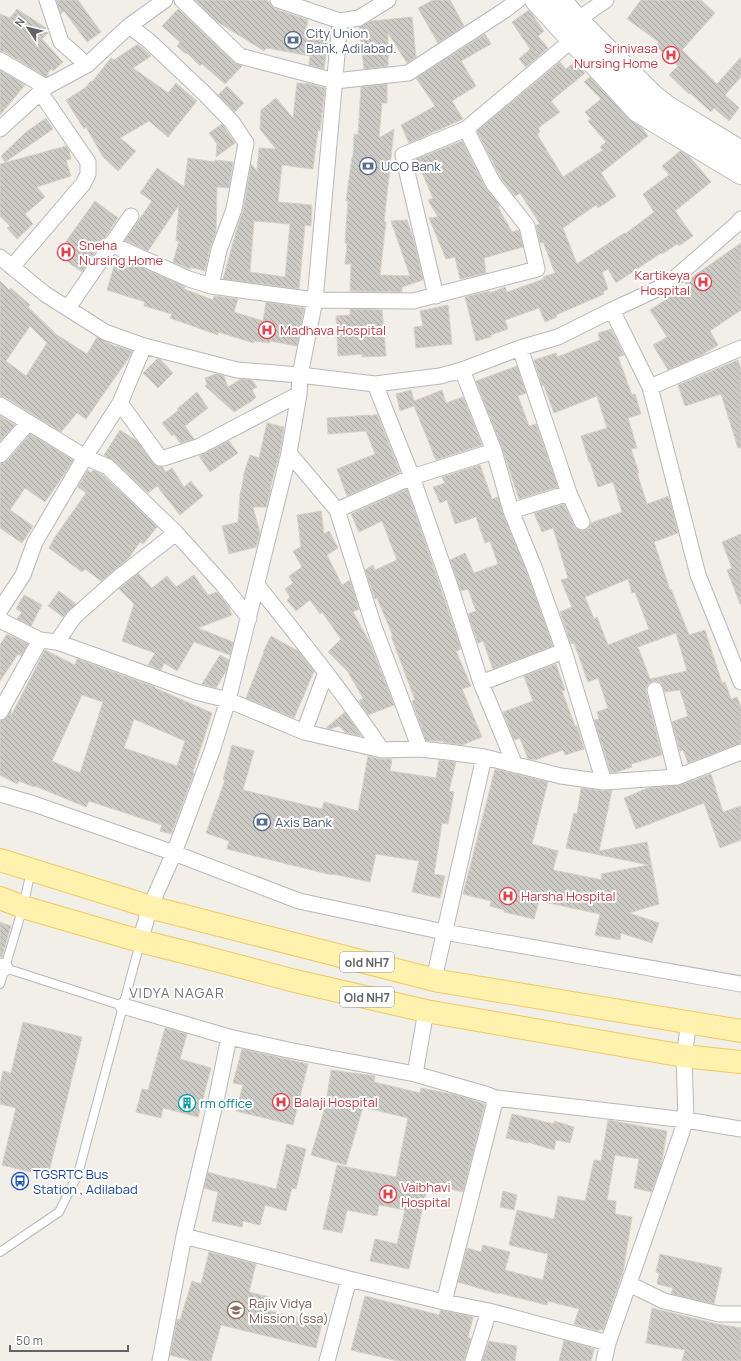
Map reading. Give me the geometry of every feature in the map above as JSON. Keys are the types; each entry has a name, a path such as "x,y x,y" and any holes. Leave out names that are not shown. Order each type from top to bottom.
{"main road":[{"path":"536,0 657,99 703,130 741,152"},
{"path":"560,0 574,30 638,111 741,173"},
{"name":"old NH7","path":"0,860 150,907 434,979 741,1031"},
{"name":"Old NH7","path":"0,898 140,941 295,981 426,1011 684,1056 741,1062"}],"street":[{"path":"47,0 61,42 86,65"},
{"path":"0,129 43,90 86,65 129,26 165,0"},
{"path":"182,0 240,56 335,81 408,74 518,0"},
{"path":"278,0 340,21 359,18 388,0"},
{"path":"436,296 403,154 466,129 606,0"},
{"path":"140,941 150,907 174,853 212,752 228,700 289,453 299,394 300,375 314,300 340,21"},
{"path":"129,26 148,40 205,94 232,122 246,143 234,209 219,250 211,286"},
{"path":"0,60 43,90 88,162 88,174 83,184 12,268"},
{"path":"111,244 211,286 314,300 413,301 537,269 526,226 493,183 466,129"},
{"path":"68,308 131,216"},
{"path":"0,257 45,294 105,332 144,346 237,370 300,375 375,384 440,376 462,370 520,348 558,337 668,284 741,219"},
{"path":"612,310 650,387 698,575 737,657 741,682"},
{"path":"0,610 23,575 35,542 85,457 120,403 144,346"},
{"path":"520,348 569,492 582,522"},
{"path":"650,387 741,348"},
{"path":"462,370 494,451 511,511 534,567 564,651 604,782"},
{"path":"375,384 412,478 451,589 481,683 515,765"},
{"path":"120,403 160,458 164,458 200,446 299,394"},
{"path":"0,405 85,457 108,467 176,533 223,585 249,618"},
{"path":"0,455 28,423"},
{"path":"337,510 412,478 494,451"},
{"path":"289,453 337,510 374,627 420,749"},
{"path":"511,511 569,492"},
{"path":"57,642 74,617 118,578 176,533"},
{"path":"257,585 326,672 382,750"},
{"path":"0,620 40,640 57,642 196,692 228,700 304,732 382,750 420,749 484,757 561,776 604,782 677,776 741,752"},
{"path":"0,712 40,640"},
{"path":"481,683 564,651"},
{"path":"304,732 326,672"},
{"path":"655,690 677,776"},
{"path":"434,979 484,757"},
{"path":"0,794 34,804 174,853 299,901 444,932 741,984"},
{"path":"122,1006 229,1037 288,1050 415,1074 496,1098 686,1120 741,1129"},
{"path":"415,1074 426,1011"},
{"path":"604,1361 608,1343 686,1120 684,1056 689,1022"},
{"path":"160,1361 184,1236 217,1096 229,1037"},
{"path":"444,1302 496,1098"},
{"path":"184,1236 349,1279 444,1302 489,1311 608,1343"},
{"path":"327,1361 349,1279"},
{"path":"629,1284 664,1300 719,1314 741,1314"},
{"path":"473,1361 489,1311"}],"lane":[{"path":"0,984 3,967 23,906 32,870"},
{"path":"0,1252 59,1212 78,1174 140,941"},
{"path":"3,967 122,1006"}],"building":[{"path":"56,0 78,0 101,32 87,42 64,11 61,14"},
{"path":"195,0 267,0 275,9 308,20 305,36 328,40 324,69 309,65 310,56 267,48 264,51 216,21"},
{"path":"433,0 450,0 464,26 438,43 418,8"},
{"path":"641,0 701,0 715,13 682,50 717,84 741,57 741,77 725,95 739,108 729,121 714,108 711,112 669,75 678,66 656,46 659,42 627,19"},
{"path":"17,9 46,28 45,30 48,33 42,39 63,62 53,71 51,69 46,77 5,52 0,51 0,14 10,18"},
{"path":"178,9 234,62 242,66 225,84 202,64 200,66 187,53 186,54 177,46 180,42 162,26"},
{"path":"529,10 544,31 538,36 548,48 526,67 519,59 530,49 512,22"},
{"path":"412,17 416,57 407,63 388,33 388,66 364,69 359,27 371,21"},
{"path":"485,34 491,44 461,61 476,86 452,101 463,119 409,143 401,125 435,106 416,78"},
{"path":"138,44 151,56 133,68 168,93 176,83 197,101 168,137 149,121 120,138 136,151 118,171 103,157 86,127 84,129 66,100 85,88 91,81 92,82 111,58 114,60"},
{"path":"560,62 566,69 575,62 585,73 551,101 560,112 538,128 540,132 537,134 563,177 603,150 600,147 606,142 588,121 591,119 585,112 601,99 584,82 590,77 629,119 641,127 648,136 601,173 616,196 598,208 596,205 563,228 577,264 624,233 625,234 654,212 643,194 669,175 662,166 680,151 689,156 711,182 675,211 693,236 679,246 677,244 662,254 661,253 616,283 608,269 602,272 608,289 603,292 604,294 556,315 557,317 545,322 539,308 505,320 508,329 491,335 491,337 476,341 465,297 490,291 490,293 505,287 507,292 544,279 543,277 555,273 543,242 540,243 536,225 540,224 520,193 515,196 501,178 477,131"},
{"path":"0,70 25,85 0,115"},
{"path":"297,83 306,83 325,88 320,131 318,130 313,169 282,165 278,202 312,205 311,226 305,225 299,289 223,279 243,211 251,164 257,171 259,148 276,149 260,129 261,110 276,98 293,118","holes":["254,221 290,224 285,277 250,272"]},
{"path":"387,84 387,103 382,103 379,138 394,129 380,275 410,276 391,221 407,220 414,241 423,280 402,287 402,292 350,291 351,264 345,264 348,201 346,201 353,157 354,134 358,135 361,87"},
{"path":"227,86 244,103 235,112 218,95"},
{"path":"46,118 53,129 5,162 1,156 26,132"},
{"path":"222,124 235,143 216,157 217,144 209,133"},
{"path":"462,141 485,187 500,206 498,207 512,232 519,230 523,247 484,258 486,273 460,279 455,257 446,259 429,218 438,217 428,200 433,198 416,159"},
{"path":"66,146 69,150 71,159 66,160 71,176 37,187 45,197 25,214 33,224 17,239 7,228 10,226 0,216 0,164"},
{"path":"188,158 215,162 215,160 233,162 229,188 217,187 216,232 210,248 205,271 190,267 190,269 173,262 179,241 176,241 179,205 148,251 125,240 152,201 140,193 157,168 184,187"},
{"path":"95,201 118,218 82,272 57,254"},
{"path":"741,243 741,310 710,331 718,345 700,356 668,370 653,345 667,337 650,310 687,286 685,282"},
{"path":"117,256 185,287 184,289 213,300 214,296 238,299 234,312 263,321 266,302 304,308 297,346 270,341 270,343 254,341 254,343 218,332 218,335 170,318 172,314 144,306 145,302 107,290"},
{"path":"0,281 9,290 11,288 30,305 28,307 57,335 87,354 97,337 116,347 132,351 86,419 77,413 61,432 5,397 0,396","holes":["30,326 47,343 26,376 6,361"]},
{"path":"448,305 452,344 416,348 414,327 423,326 420,311"},
{"path":"350,309 382,310 386,356 362,357 362,354 338,356 336,316 350,315"},
{"path":"611,329 624,355 618,357 632,395 635,394 641,414 628,418 637,448 631,449 647,504 669,496 678,533 654,542 670,590 671,589 689,635 705,630 722,683 725,682 731,699 737,697 741,707 741,743 688,763 683,750 680,751 672,722 688,716 680,690 665,692 661,683 653,681 648,684 646,692 662,755 631,764 632,767 611,773 594,720 599,719 597,712 608,708 598,678 588,682 574,643 571,644 560,612 572,607 561,580 568,578 553,528 542,532 534,513 564,504 574,526 581,531 589,528 591,523 622,512 613,482 598,487 581,436 607,428 597,396 554,413 544,386 542,386 534,360 556,353 557,357 600,340 598,333","holes":["628,579 632,593 635,592 649,629 608,645 597,617 594,619 585,597","676,633 687,671 650,679 638,647"]},
{"path":"157,359 160,359 173,373 158,388 143,373"},
{"path":"738,360 741,369 741,448 738,448 721,394 685,406 678,385"},
{"path":"517,366 526,393 518,396 529,426 536,424 558,487 519,499 502,448 476,381"},
{"path":"216,374 224,376 228,387 241,379 252,380 257,387 252,390 256,397 234,412 205,386 207,384 205,378"},
{"path":"411,390 414,401 442,390 446,403 463,397 482,445 436,460 414,406 400,411 396,394"},
{"path":"197,392 208,408 185,426 194,439 180,443 174,434 172,436 162,423 179,410 177,409"},
{"path":"377,414 400,472 347,496 337,469 375,454 366,431 328,434 327,418 371,416"},
{"path":"0,416 15,425 0,441"},
{"path":"267,423 284,427 280,451 266,507 253,507 260,533 256,547 229,554 222,526 238,522 243,476 250,455 259,458"},
{"path":"120,430 137,441 156,466 162,467 166,472 172,468 184,487 191,481 203,496 180,515 157,486 148,493 114,461 104,455"},
{"path":"30,434 73,460 45,502 25,488 10,510 33,526 22,543 0,528 0,464 7,461"},
{"path":"229,441 238,453 210,472 199,456"},
{"path":"480,465 492,499 498,497 553,646 493,669 483,641 478,643 468,614 476,611 468,589 461,591 450,560 465,553 474,573 498,564 490,541 485,543 476,517 455,524 447,500 440,503 433,487 445,483 442,477"},
{"path":"88,470 91,473 93,470 103,475 157,527 143,544 140,542 128,559 101,581 85,569 82,572 49,548 86,493 78,487"},
{"path":"407,489 461,649 456,651 471,686 462,689 482,737 462,745 443,741 426,741 412,701 415,700 391,636 393,636 377,598 375,599 365,570 373,565 375,570 397,560 382,521 359,532 351,514"},
{"path":"321,511 324,534 329,531 338,548 327,555 342,585 350,580 359,609 353,612 370,643 394,705 368,715 359,701 363,698 348,672 328,652 341,639 322,612 320,614 310,600 296,611 287,600 290,597 285,589 293,583 289,576 302,567 293,551 301,547 297,515"},
{"path":"741,534 740,604 727,570 732,568 722,542"},
{"path":"138,573 152,588 167,576 176,587 194,575 208,595 217,592 229,607 232,615 198,628 233,642 230,655 194,642 177,671 164,663 161,670 148,665 155,653 122,641 134,604 119,589"},
{"path":"59,591 76,604 63,617 48,606"},
{"path":"24,595 42,605 31,626 17,619 22,612 16,609"},
{"path":"7,634 28,644 21,656 18,654 0,681 0,645"},
{"path":"271,636 298,651 314,671 294,718 246,698 263,652"},
{"path":"45,650 75,665 77,659 155,687 212,713 193,772 194,773 171,834 160,831 162,825 89,801 86,807 35,786 34,787 19,781 17,784 0,775 0,721 5,719 11,710 11,716","holes":["82,695 103,702 80,773 52,761","134,719 185,741 177,766 124,748"]},
{"path":"220,655 229,660 226,671 216,688 202,684"},
{"path":"556,664 565,690 562,691 575,726 577,726 584,749 565,755 563,750 535,760 528,759 520,738 514,740 503,712 533,701 524,676"},
{"path":"345,712 361,735 360,736 345,732 339,726 330,729 326,728"},
{"path":"232,745 254,751 243,790 322,809 324,802 358,811 368,756 380,759 392,759 390,771 436,778 439,760 456,762 449,791 454,792 448,824 442,823 434,874 445,876 440,898 412,892 419,861 376,854 370,882 332,875 227,849 229,841 206,833 225,780 223,780"},
{"path":"495,769 548,782 532,844 558,851 553,870 602,880 601,874 649,865 566,848 574,813 577,814 581,788 603,791 612,790 599,851 647,842 659,904 629,913 659,923 652,943 621,933 620,940 595,935 600,914 539,901 534,919 504,912 504,910 490,906 491,901 463,894"},
{"path":"711,774 723,812 741,806 741,840 720,848 704,803 636,829 624,798 648,788 680,785"},
{"path":"0,922 11,926 2,957 0,957"},
{"path":"23,1022 82,1037 48,1176 2,1165 16,1108 0,1104 0,1085 3,1071 11,1073"},
{"path":"165,1028 187,1034 180,1059 211,1068 198,1117 163,1108 161,1118 136,1112 142,1089 148,1090"},
{"path":"242,1049 308,1064 293,1125 236,1111 243,1085 233,1083"},
{"path":"331,1070 375,1076 374,1082 420,1093 421,1088 457,1095 485,1104 463,1192 428,1184 409,1269 370,1261 375,1239 397,1244 405,1210 379,1205 377,1216 347,1210 342,1233 323,1229 337,1165 396,1177 408,1118 363,1107 346,1165 311,1155 326,1104"},
{"path":"512,1114 554,1124 554,1121 574,1127 570,1143 556,1140 554,1150 528,1142 506,1138"},
{"path":"608,1120 667,1131 661,1166 651,1192 634,1188 639,1159 615,1155 607,1200 616,1201 615,1214 632,1217 623,1272 603,1330 599,1329 599,1331 574,1324 579,1309 548,1301 547,1305 499,1294 458,1282 467,1248 481,1252 483,1245 510,1252 505,1270 543,1280 548,1254 509,1245 517,1210 554,1219 558,1196 585,1201 594,1160 601,1161"},
{"path":"287,1144 306,1149 296,1189 292,1188 286,1211 265,1205 260,1225 243,1221 242,1227 212,1221 218,1192 204,1188 208,1172 276,1189"},
{"path":"503,1191 517,1195 514,1210 500,1207"},
{"path":"209,1252 256,1264 249,1292 269,1297 266,1310 322,1323 316,1348 221,1325 211,1361 192,1361 170,1355 177,1319 180,1320 192,1281 201,1284"},
{"path":"660,1254 722,1268 714,1304 671,1294 673,1288 657,1284 659,1273 656,1272"},
{"path":"365,1296 439,1315 441,1310 473,1317 468,1338 471,1338 464,1361 398,1361 351,1350"},
{"path":"652,1308 717,1324 741,1328 741,1361 682,1361 685,1350 646,1343"},
{"path":"564,1340 594,1349 591,1361 559,1361"},
{"path":"489,1341 517,1346 515,1361 482,1361"}],"place":[{"name":"City Union Bank, Adilabad.","path":"293,40"},
{"name":"Srinivasa Nursing Home","path":"671,55"},
{"name":"UCO Bank","path":"368,166"},
{"name":"Sneha Nursing Home","path":"66,252"},
{"name":"Kartikeya Hospital","path":"703,282"},
{"name":"Madhava Hospital","path":"267,330"},
{"name":"Axis Bank","path":"262,822"},
{"name":"Harsha Hospital","path":"508,896"},
{"name":"Balaji Hospital","path":"281,1102"},
{"name":"rm office","path":"187,1103"},
{"name":"TGSRTC Bus Station , Adilabad","path":"20,1181"},
{"name":"Vaibhavi Hospital","path":"388,1194"},
{"name":"Rajiv Vidya Mission (ssa)","path":"236,1310"}],"district":[{"name":"VIDYA NAGAR","path":"177,992"}]}
